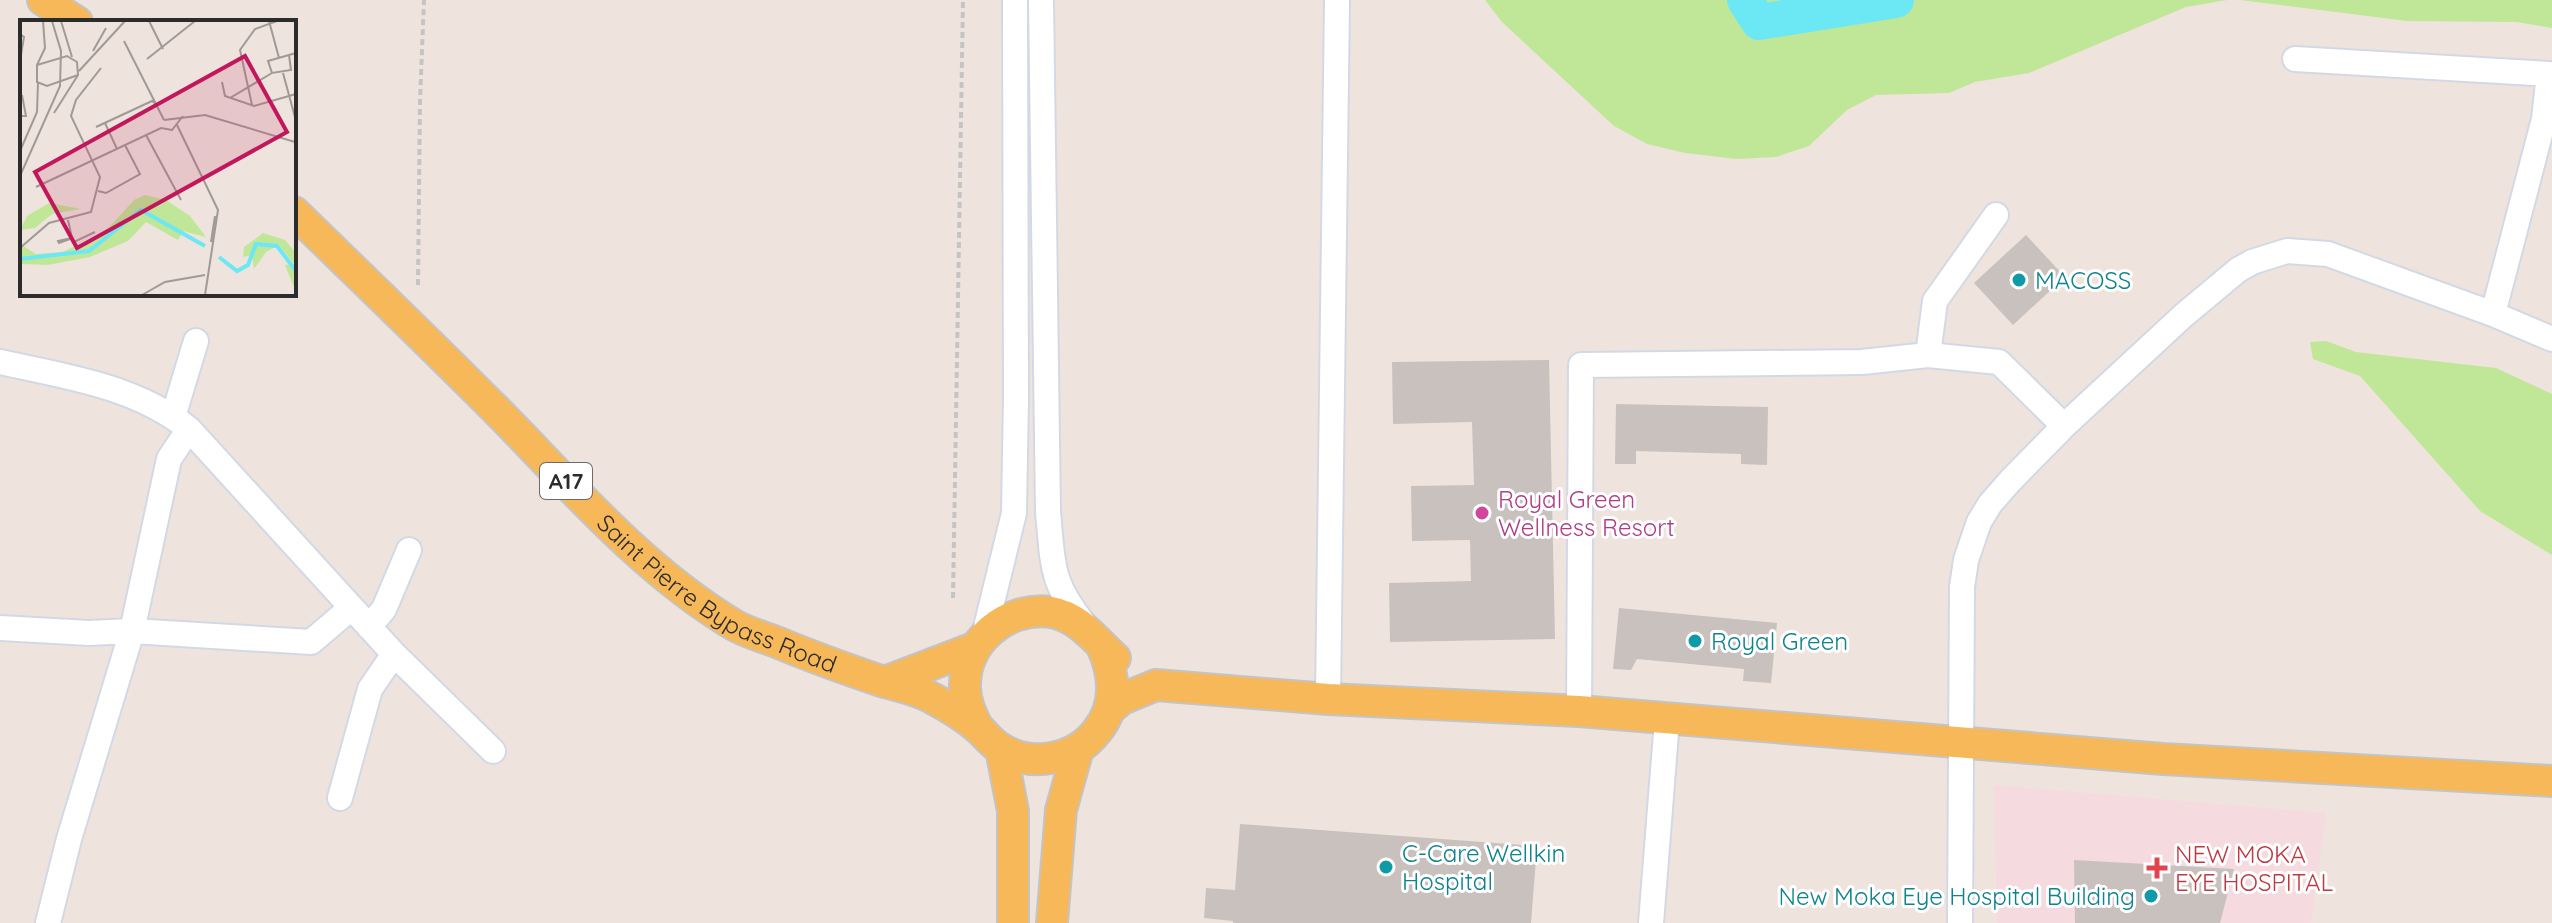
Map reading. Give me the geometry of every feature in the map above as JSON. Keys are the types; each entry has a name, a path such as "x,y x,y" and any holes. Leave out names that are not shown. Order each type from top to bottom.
{"main road":[{"path":"43,0 74,20"},
{"path":"76,0 93,20"},
{"name":"Saint Pierre Bypass Road","path":"296,214 469,382 618,534 672,581 736,626 885,682"},
{"path":"885,682 979,642 1003,620 1027,612 1052,612 1075,621 1120,662 1156,685"},
{"path":"1098,641 1111,666 1114,688 1110,709"},
{"name":"A17","path":"978,728 968,709 965,689 966,668 979,642"},
{"name":"A17","path":"885,682 919,691 935,699 978,728 1001,749 1020,757 1040,760 1060,757 1078,749"},
{"path":"1052,923 1061,810 1078,749 1097,731 1110,709 1122,699 1156,685 1328,699 1579,711 2163,759 2552,781"},
{"path":"1001,749 1013,811 1013,923"}],"street":[{"path":"979,642 1014,513 1015,0"},
{"path":"1041,0 1048,512 1054,574 1065,601 1098,641"},
{"path":"1328,699 1337,0"},
{"path":"2295,59 2549,74 2548,120 2493,314"},
{"path":"1928,355 1935,301 1996,215"},
{"path":"1960,923 1962,587 1971,540 1990,504 2064,426 2184,315 2238,270 2271,255 2308,251 2328,254 2493,314 2552,339"},
{"path":"48,923 69,839 132,631 169,459 181,423 196,341"},
{"path":"1579,711 1581,365 1862,362 1928,355 1999,362 2064,426"},
{"path":"0,362 77,379 135,397 181,423 394,654 493,751"},
{"path":"369,627 384,609 409,550"},
{"path":"0,628 89,633 132,631 311,642 351,608"},
{"path":"340,798 370,689 394,654"},
{"path":"1651,923 1667,720"},
{"path":"2511,778 2552,794"},
{"path":"1057,846 1067,923"}],"path":[{"path":"418,285 424,0"},
{"path":"953,598 963,0"}],"shaded area":[{"name":"NEW MOKA EYE HOSPITAL","path":"1994,785 2326,813 2311,923 1997,923"}],"green space":[{"path":"1485,0 2227,0 2186,7 2029,73 1975,82 1949,93 1876,95 1847,110 1809,146 1776,157 1737,159 1685,153 1647,144 1614,126 1502,22"},
{"path":"2240,0 2552,0 2552,28 2516,22 2407,21"},
{"path":"2326,341 2356,352 2496,368 2552,394 2552,555 2480,511 2360,376 2313,359 2310,342"}],"building":[{"name":"MACOSS","path":"2026,235 2065,277 2013,325 1974,283"},
{"name":"Royal Green Wellness Resort","path":"1549,360 1555,639 1390,642 1389,583 1471,581 1470,540 1412,541 1411,486 1474,485 1472,422 1393,424 1392,362"},
{"path":"1616,404 1768,407 1767,465 1741,464 1741,454 1636,451 1636,464 1615,464"},
{"name":"Royal Green","path":"1619,608 1777,623 1771,683 1743,681 1744,669 1637,659 1631,670 1613,669"},
{"name":"C-Care Wellkin Hospital","path":"1240,824 1537,846 1531,923 1233,923 1204,918 1206,888 1235,890"},
{"name":"New Moka Eye Hospital Building","path":"2074,860 2234,869 2220,923 2075,923"}],"waterway":[{"path":"1745,0 1759,22 1896,0"}],"place":[{"name":"MACOSS","path":"2019,280"},
{"name":"Royal Green Wellness Resort","path":"1482,513"},
{"name":"Royal Green","path":"1695,641"},
{"name":"C-Care Wellkin Hospital","path":"1386,867"},
{"name":"NEW MOKA EYE HOSPITAL","path":"2157,868"},
{"name":"New Moka Eye Hospital Building","path":"2151,896"}]}
